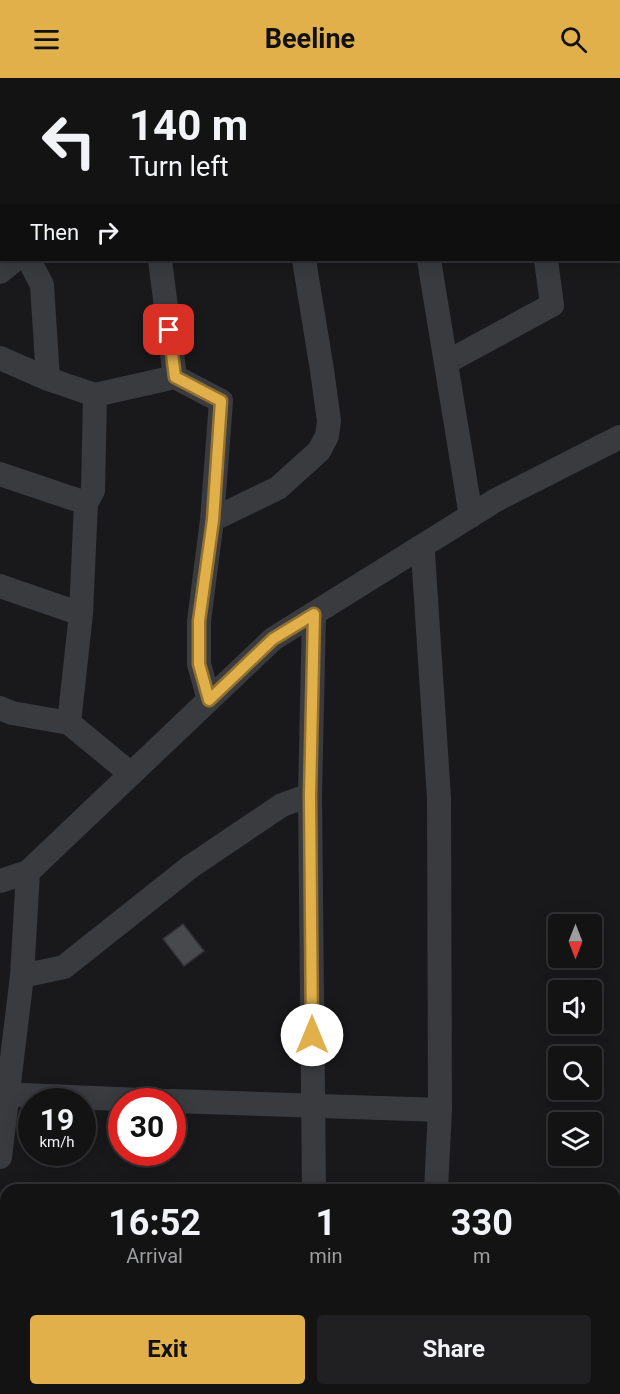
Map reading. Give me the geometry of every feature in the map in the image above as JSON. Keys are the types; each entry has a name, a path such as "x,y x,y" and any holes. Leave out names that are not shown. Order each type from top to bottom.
{"street":[{"path":"0,272 14,261"},
{"path":"30,261 42,285 48,379"},
{"path":"160,261 175,377"},
{"path":"213,520 278,488 319,451 327,436 329,421 304,261"},
{"path":"429,261 471,516"},
{"path":"447,362 552,305 546,261"},
{"path":"0,358 48,379 95,395 175,377 221,401 213,520 199,621 199,664 209,700"},
{"path":"69,723 81,614 86,503 93,491 95,395"},
{"path":"0,881 28,872 273,639 496,500 620,437"},
{"path":"0,474 86,503"},
{"path":"420,547 423,553 439,798 440,1110 436,1184"},
{"path":"0,586 81,614"},
{"path":"314,614 310,795 314,1184"},
{"path":"4,714 69,723 131,774"},
{"path":"22,976 64,968 190,867 282,805 310,795"},
{"path":"0,1157 4,1095 22,976 28,872"},
{"path":"4,1095 108,1099"},
{"path":"186,1102 440,1110"}],"building":[{"path":"183,924 204,951 184,966 163,939"}],"route":[{"path":"169,330 175,377 221,401 213,520 199,621 199,664 209,700 273,639 314,614 310,795 312,1035"}]}
